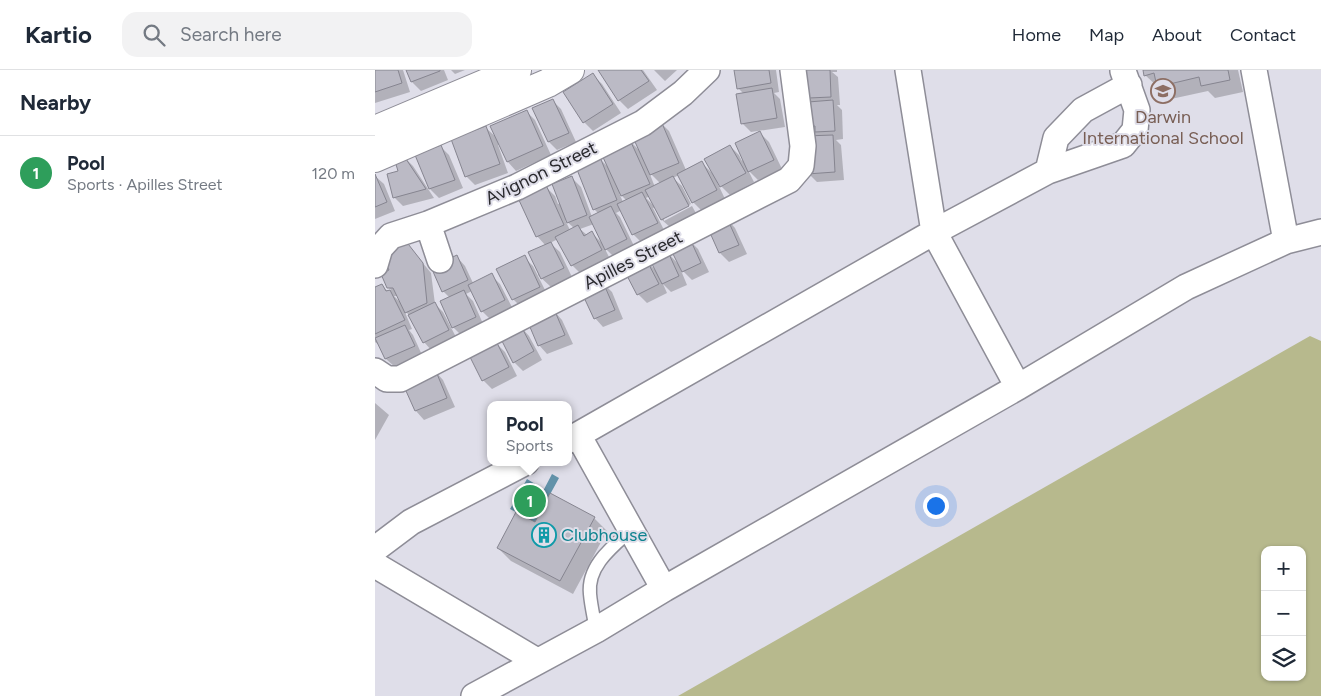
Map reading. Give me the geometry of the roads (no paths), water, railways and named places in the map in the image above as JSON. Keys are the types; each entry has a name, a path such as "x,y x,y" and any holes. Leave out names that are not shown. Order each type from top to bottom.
{"street":[{"path":"375,130 517,70"},
{"path":"375,158 548,83 570,70"},
{"name":"Avignon Street","path":"375,265 380,248 391,236 428,224 517,187 643,123 683,93 707,70"},
{"name":"Apilles Street","path":"375,371 387,379 400,379 789,180 801,166 803,146 793,70"},
{"path":"908,70 934,232 1018,387"},
{"path":"1254,70 1286,241"},
{"path":"664,589 631,530 573,438 934,232 1048,171 1123,145 1135,130 1137,110 1126,77 1083,110 1056,138 1048,171"},
{"path":"428,224 440,260"},
{"path":"474,696 596,630 1186,288 1286,241 1321,232"},
{"path":"375,549 411,522 518,466"},
{"path":"375,565 537,661"}],"lane":[{"path":"596,630 589,592 592,578 599,559 631,530"}],"water":[{"path":"552,474 559,478 535,522 510,509 527,479 537,485 539,493 542,493"}],"place":[{"name":"Darwin International School","path":"1163,91"},
{"name":"Pool","path":"530,501"},
{"name":"Clubhouse","path":"544,535"}]}
